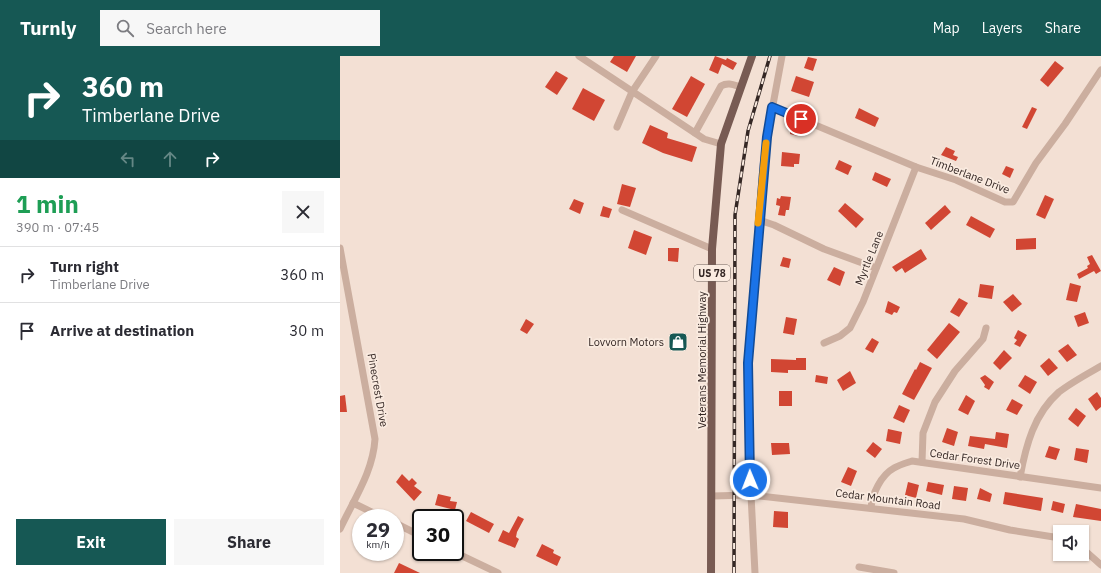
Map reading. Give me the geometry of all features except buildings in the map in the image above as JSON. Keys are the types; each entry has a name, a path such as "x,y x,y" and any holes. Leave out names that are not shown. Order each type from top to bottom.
{"main road":[{"name":"Veterans Memorial Highway","path":"711,573 712,249 721,144 752,56"}],"street":[{"path":"579,56 704,139 721,144"},
{"path":"617,127 632,92 656,56"},
{"path":"755,573 751,495 748,363 765,151 782,56"},
{"name":"Timberlane Drive","path":"772,107 916,167 956,180 1005,202 1013,202 1036,163 1066,124 1101,70"},
{"path":"695,133 721,86 732,84 741,87"},
{"name":"Myrtle Lane","path":"824,343 840,336 850,328 876,268 916,167"},
{"path":"622,210 712,249"},
{"path":"759,220 774,224 824,249 876,268"},
{"name":"Pinecrest Drive","path":"340,248 375,438 374,455 368,473 340,529"},
{"path":"922,462 923,433 935,402 955,371 983,339 986,328"},
{"path":"1020,476 1027,441 1044,408 1060,392 1101,366"},
{"name":"Cedar Forest Drive","path":"871,508 871,500 880,481 893,468 912,461 1101,488"},
{"name":"Cedar Mountain Road","path":"712,496 751,495 964,519 1010,530 1053,537"},
{"path":"353,503 365,509"},
{"path":"1089,554 1101,565"},
{"path":"464,557 498,573"},
{"path":"859,567 894,573"}],"railway":[{"path":"734,573 735,215 748,131 770,56"}],"slow traffic":[{"path":"758,223 766,143"}],"place":[{"name":"Lovvorn Motors","path":"678,342"}],"route":[{"path":"750,480 748,363 763,166 772,107 801,119"}]}
